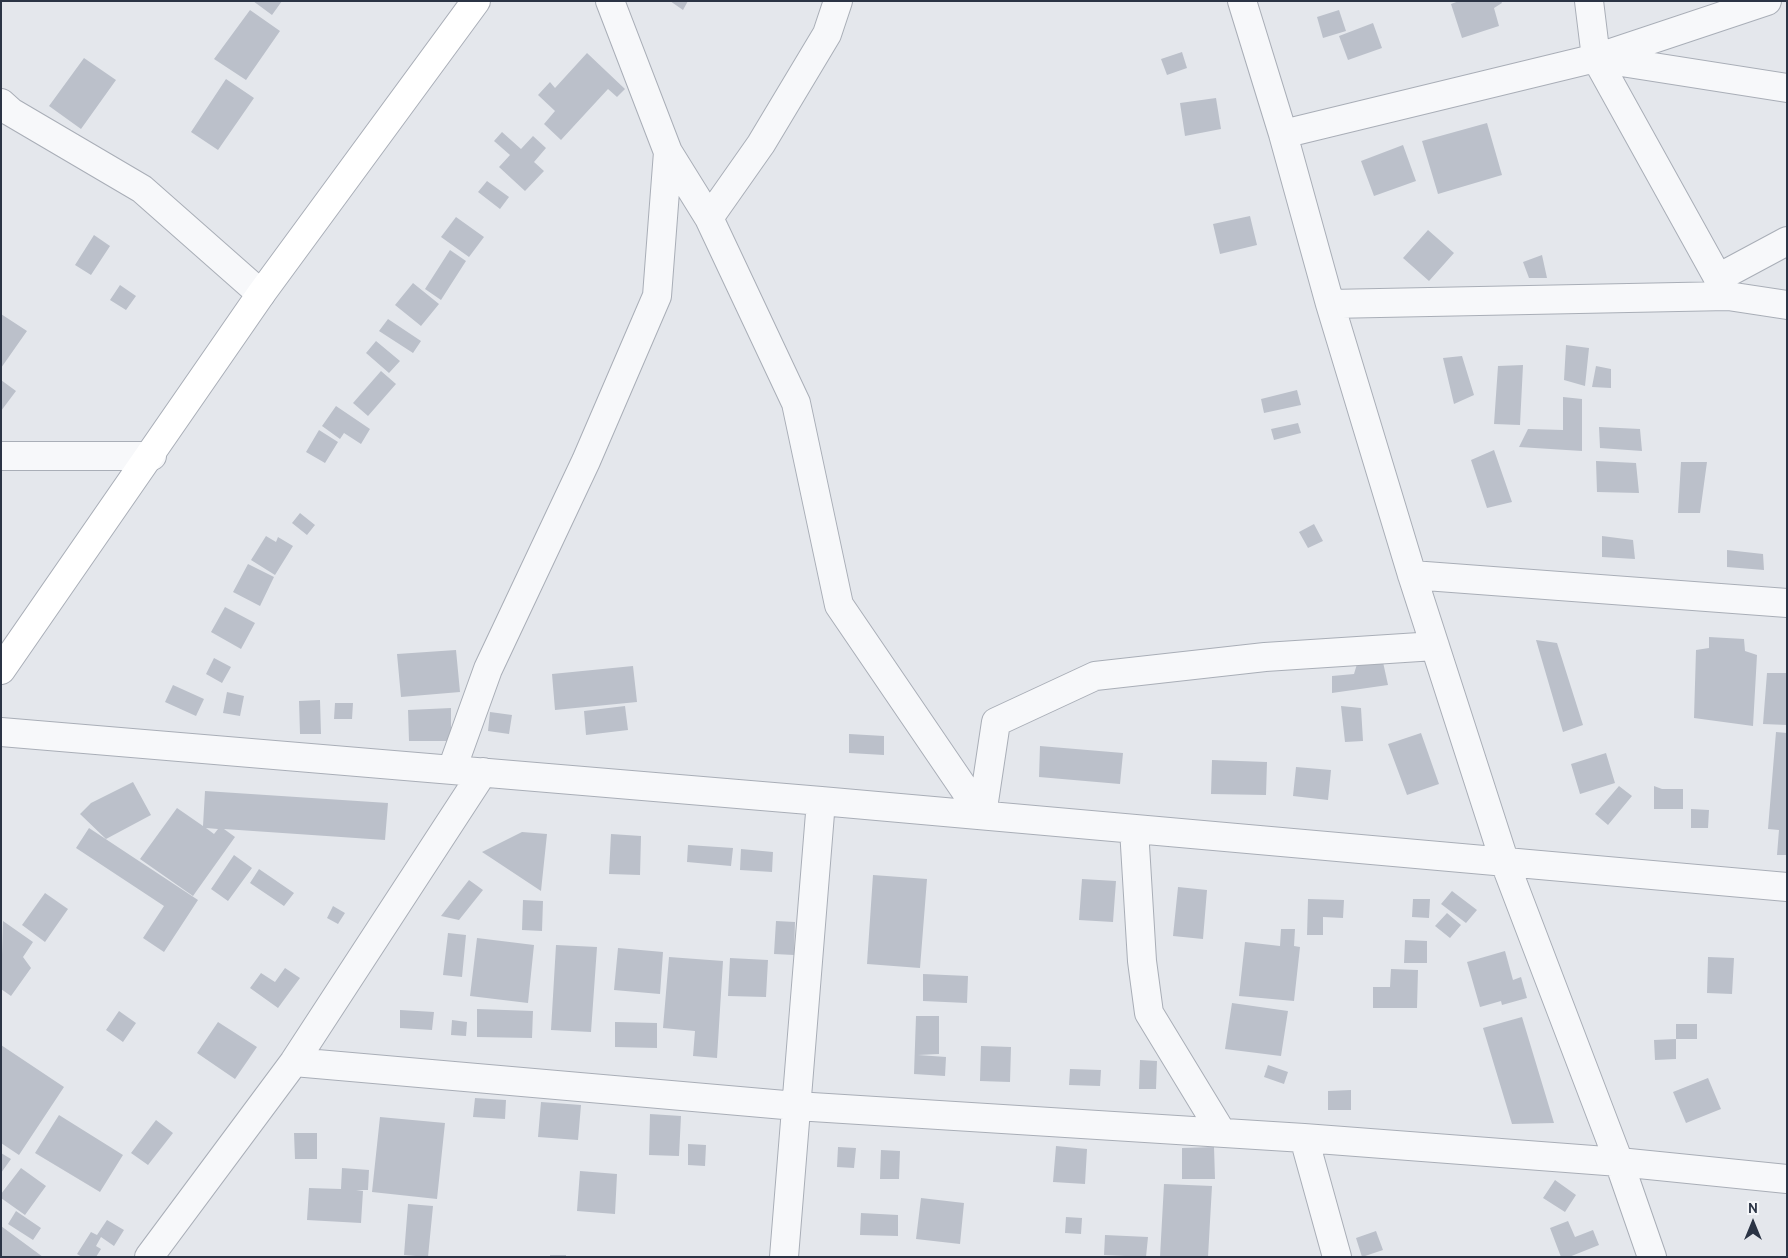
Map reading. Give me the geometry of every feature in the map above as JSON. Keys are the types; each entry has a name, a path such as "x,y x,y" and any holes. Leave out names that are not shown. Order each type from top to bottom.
{"street":[{"path":"1,670 152,456 262,294 476,1"},
{"path":"610,1 668,152 709,218 796,403 839,605 982,816"},
{"path":"709,218 761,144 827,34 838,1"},
{"path":"1242,1 1330,304 1412,576 1505,863 1619,1162 1652,1257"},
{"path":"1589,1 1596,58 1723,287"},
{"path":"1282,134 1596,58 1767,1"},
{"path":"1596,58 1787,88"},
{"path":"1,103 11,112 142,189 262,294"},
{"path":"452,769 488,669 586,461 656,296 668,152"},
{"path":"1723,287 1787,241"},
{"path":"1330,304 1723,287 1787,304"},
{"path":"1,456 152,456"},
{"path":"1412,576 1787,603"},
{"path":"982,816 996,722 1095,676 1265,657 1435,646"},
{"path":"1,732 821,801 1787,887"},
{"path":"149,1257 294,1062 483,772"},
{"path":"784,1257 821,801"},
{"path":"1134,829 1142,961 1149,1014 1222,1133"},
{"path":"294,1062 796,1106 1304,1138 1619,1162 1787,1179"},
{"path":"1304,1138 1337,1257"}],"building":[{"path":"253,1 282,1 272,15"},
{"path":"670,1 688,1 683,10"},
{"path":"1459,1 1501,1 1502,3 1494,8 1499,26 1462,38 1451,4"},
{"path":"250,10 280,31 246,80 214,59"},
{"path":"1339,10 1346,31 1323,38 1317,17"},
{"path":"1373,23 1382,48 1348,60 1339,36"},
{"path":"1182,52 1187,68 1167,75 1161,59"},
{"path":"587,53 625,89 617,97 608,89 561,140 544,124 555,111 538,95 550,82 555,88"},
{"path":"84,58 116,80 81,129 49,106"},
{"path":"226,79 254,98 218,150 191,132"},
{"path":"1216,98 1221,129 1185,136 1180,103"},
{"path":"1487,123 1502,175 1438,194 1422,141"},
{"path":"502,132 521,149 533,136 546,148 534,162 544,171 525,191 499,167 510,155 494,141"},
{"path":"1403,145 1416,181 1374,196 1361,161"},
{"path":"487,181 509,197 500,209 478,192"},
{"path":"1250,216 1257,245 1220,254 1213,224"},
{"path":"456,217 484,237 469,257 441,237"},
{"path":"1428,230 1454,253 1429,281 1403,258"},
{"path":"94,235 110,246 91,275 75,265"},
{"path":"450,250 466,261 441,300 425,289"},
{"path":"1542,255 1547,278 1529,278 1523,262"},
{"path":"413,283 439,304 421,326 395,305"},
{"path":"120,285 136,296 126,310 110,300"},
{"path":"1,314 27,331 1,368"},
{"path":"388,319 421,341 413,353 379,331"},
{"path":"376,341 400,361 389,373 366,353"},
{"path":"1566,345 1589,348 1585,386 1564,380"},
{"path":"1462,356 1474,395 1454,404 1443,358"},
{"path":"1523,365 1520,425 1494,424 1498,366"},
{"path":"1596,366 1611,369 1611,388 1592,387"},
{"path":"381,371 396,384 368,416 353,403"},
{"path":"1,380 16,391 1,411"},
{"path":"1297,390 1301,405 1264,413 1261,399"},
{"path":"1563,397 1582,399 1582,451 1519,447 1528,429 1563,430"},
{"path":"336,406 370,429 361,444 344,433 340,439 322,426"},
{"path":"1298,423 1301,433 1274,440 1271,429"},
{"path":"1599,427 1640,429 1642,451 1600,448"},
{"path":"319,430 338,442 325,463 306,452"},
{"path":"1494,450 1512,502 1487,508 1471,460"},
{"path":"1596,461 1636,463 1639,493 1597,492"},
{"path":"1681,462 1707,462 1700,513 1678,513"},
{"path":"300,513 315,525 307,535 292,523"},
{"path":"1314,524 1323,541 1308,548 1299,532"},
{"path":"266,536 276,542 278,537 293,546 275,575 251,560"},
{"path":"1602,536 1633,540 1635,559 1602,557"},
{"path":"1727,550 1763,554 1764,570 1727,567"},
{"path":"248,564 274,577 260,606 233,592"},
{"path":"225,607 255,623 241,649 211,632"},
{"path":"1709,637 1744,639 1745,651 1757,655 1753,726 1694,718 1696,650 1709,648"},
{"path":"1536,640 1557,643 1583,725 1563,732"},
{"path":"456,650 460,692 401,697 397,654"},
{"path":"214,658 231,667 222,683 206,674"},
{"path":"1383,662 1388,685 1332,693 1332,676 1354,674 1357,664"},
{"path":"633,666 637,702 555,710 552,674"},
{"path":"1767,673 1787,673 1787,725 1763,724"},
{"path":"173,685 204,699 196,716 165,702"},
{"path":"227,692 244,696 240,716 223,713"},
{"path":"320,700 321,734 300,734 299,701"},
{"path":"335,703 353,703 352,719 334,719"},
{"path":"625,706 628,730 586,735 584,711"},
{"path":"1341,706 1361,708 1363,741 1345,742"},
{"path":"451,708 451,741 409,741 408,710"},
{"path":"490,712 512,715 509,734 488,731"},
{"path":"1776,732 1787,733 1787,855 1777,855 1779,830 1768,829"},
{"path":"1421,733 1439,784 1407,795 1388,744"},
{"path":"849,734 884,736 884,755 849,753"},
{"path":"1040,746 1123,753 1120,784 1039,777"},
{"path":"1606,753 1615,783 1580,794 1571,764"},
{"path":"1212,760 1267,762 1266,795 1211,794"},
{"path":"1296,767 1331,770 1328,800 1293,796"},
{"path":"133,782 151,815 106,839 80,814 91,803"},
{"path":"1619,786 1632,796 1608,825 1595,814"},
{"path":"1654,786 1662,789 1683,789 1683,809 1654,809"},
{"path":"205,791 388,803 385,840 224,829 235,837 193,896 140,859 177,808 203,826","holes":["206,828 218,829 214,834"]},
{"path":"1691,809 1709,810 1708,828 1691,828"},
{"path":"89,828 198,900 164,952 143,938 164,906 76,848"},
{"path":"522,832 547,834 541,891 482,852"},
{"path":"611,834 641,836 640,875 609,874"},
{"path":"688,845 733,848 731,866 687,862"},
{"path":"741,849 773,852 772,872 740,870"},
{"path":"234,855 252,868 228,901 211,889"},
{"path":"259,869 294,893 284,906 250,883"},
{"path":"873,875 927,879 920,968 867,964"},
{"path":"1082,879 1116,881 1113,922 1079,920"},
{"path":"469,880 483,890 459,920 441,916"},
{"path":"1178,887 1207,890 1203,939 1173,936"},
{"path":"1452,891 1477,910 1466,923 1441,904"},
{"path":"45,893 68,909 45,942 22,925"},
{"path":"1308,899 1344,900 1343,918 1323,917 1323,935 1307,935"},
{"path":"1413,899 1430,899 1429,918 1412,917"},
{"path":"523,900 543,901 542,931 522,930"},
{"path":"333,906 345,913 338,924 327,918"},
{"path":"1447,913 1461,925 1450,938 1435,926"},
{"path":"3,921 33,942 23,957 31,968 11,996 1,989"},
{"path":"776,921 795,922 794,955 774,954"},
{"path":"1281,929 1295,929 1294,946 1300,947 1294,1001 1239,996 1245,942 1280,946"},
{"path":"448,933 466,935 462,977 443,975"},
{"path":"477,938 534,945 528,1003 470,996"},
{"path":"1405,940 1427,941 1427,963 1404,963"},
{"path":"556,945 597,947 591,1032 551,1030"},
{"path":"618,948 663,952 660,994 614,990"},
{"path":"1505,951 1513,980 1521,977 1527,998 1502,1005 1501,1001 1480,1007 1467,962"},
{"path":"669,957 723,961 717,1058 693,1056 695,1031 663,1028"},
{"path":"1708,957 1734,958 1732,994 1707,993"},
{"path":"730,958 768,960 766,997 728,996"},
{"path":"285,968 300,978 278,1008 250,988 261,973 275,982"},
{"path":"1391,969 1418,970 1417,1008 1373,1008 1373,987 1390,987"},
{"path":"923,974 968,976 967,1003 923,1001"},
{"path":"1232,1003 1288,1011 1281,1056 1225,1049"},
{"path":"477,1009 533,1011 532,1038 477,1037"},
{"path":"400,1010 434,1012 432,1030 400,1028"},
{"path":"119,1011 136,1023 123,1042 106,1030"},
{"path":"916,1016 939,1016 939,1054 918,1055 946,1057 945,1076 914,1074"},
{"path":"1522,1017 1554,1123 1512,1124 1483,1028"},
{"path":"452,1020 467,1022 466,1036 451,1035"},
{"path":"218,1022 257,1047 235,1079 197,1053"},
{"path":"615,1022 657,1023 657,1048 615,1047"},
{"path":"1676,1024 1697,1024 1697,1039 1676,1039"},
{"path":"1676,1039 1676,1059 1655,1060 1654,1040"},
{"path":"1,1045 64,1087 19,1155 1,1143"},
{"path":"981,1046 1011,1047 1010,1082 980,1081"},
{"path":"1140,1060 1157,1061 1156,1089 1139,1089"},
{"path":"1268,1065 1288,1072 1284,1084 1264,1077"},
{"path":"1070,1069 1101,1070 1100,1086 1069,1085"},
{"path":"1708,1078 1721,1109 1686,1123 1673,1092"},
{"path":"1351,1090 1351,1110 1328,1110 1328,1091"},
{"path":"475,1098 506,1100 505,1119 473,1117"},
{"path":"541,1102 581,1105 578,1140 538,1137"},
{"path":"650,1114 681,1116 679,1156 649,1155"},
{"path":"59,1115 123,1155 100,1192 35,1153"},
{"path":"380,1117 445,1123 437,1199 372,1192"},
{"path":"156,1120 173,1133 148,1165 131,1153"},
{"path":"294,1133 317,1133 317,1159 295,1159"},
{"path":"688,1144 706,1145 705,1166 688,1165"},
{"path":"1056,1146 1087,1149 1085,1184 1053,1182"},
{"path":"838,1147 856,1148 854,1168 837,1167"},
{"path":"1214,1147 1215,1179 1182,1179 1182,1148"},
{"path":"881,1150 900,1151 899,1179 880,1179"},
{"path":"1,1153 11,1159 1,1173"},
{"path":"21,1168 46,1186 25,1215 1,1198 1,1194"},
{"path":"342,1168 369,1170 368,1190 356,1190 363,1191 361,1223 307,1220 309,1188 341,1189"},
{"path":"580,1171 617,1174 615,1214 577,1211"},
{"path":"1555,1180 1576,1195 1565,1212 1543,1198"},
{"path":"1164,1184 1212,1186 1208,1257 1160,1257"},
{"path":"921,1198 964,1203 960,1244 916,1239"},
{"path":"408,1204 433,1206 428,1257 404,1255"},
{"path":"16,1211 41,1228 33,1240 8,1224"},
{"path":"861,1213 898,1215 898,1236 860,1235"},
{"path":"1066,1217 1082,1218 1081,1234 1065,1233"},
{"path":"107,1220 124,1230 114,1246 101,1237 96,1246 101,1249 96,1257 82,1257 77,1254 91,1232 97,1235"},
{"path":"1568,1221 1575,1237 1593,1230 1599,1245 1569,1257 1561,1257 1550,1228"},
{"path":"1,1226 43,1257 1,1257"},
{"path":"1376,1231 1383,1250 1362,1257 1356,1238"},
{"path":"1105,1235 1148,1237 1146,1257 1104,1255"},
{"path":"550,1255 566,1255 566,1257 550,1257"}]}
